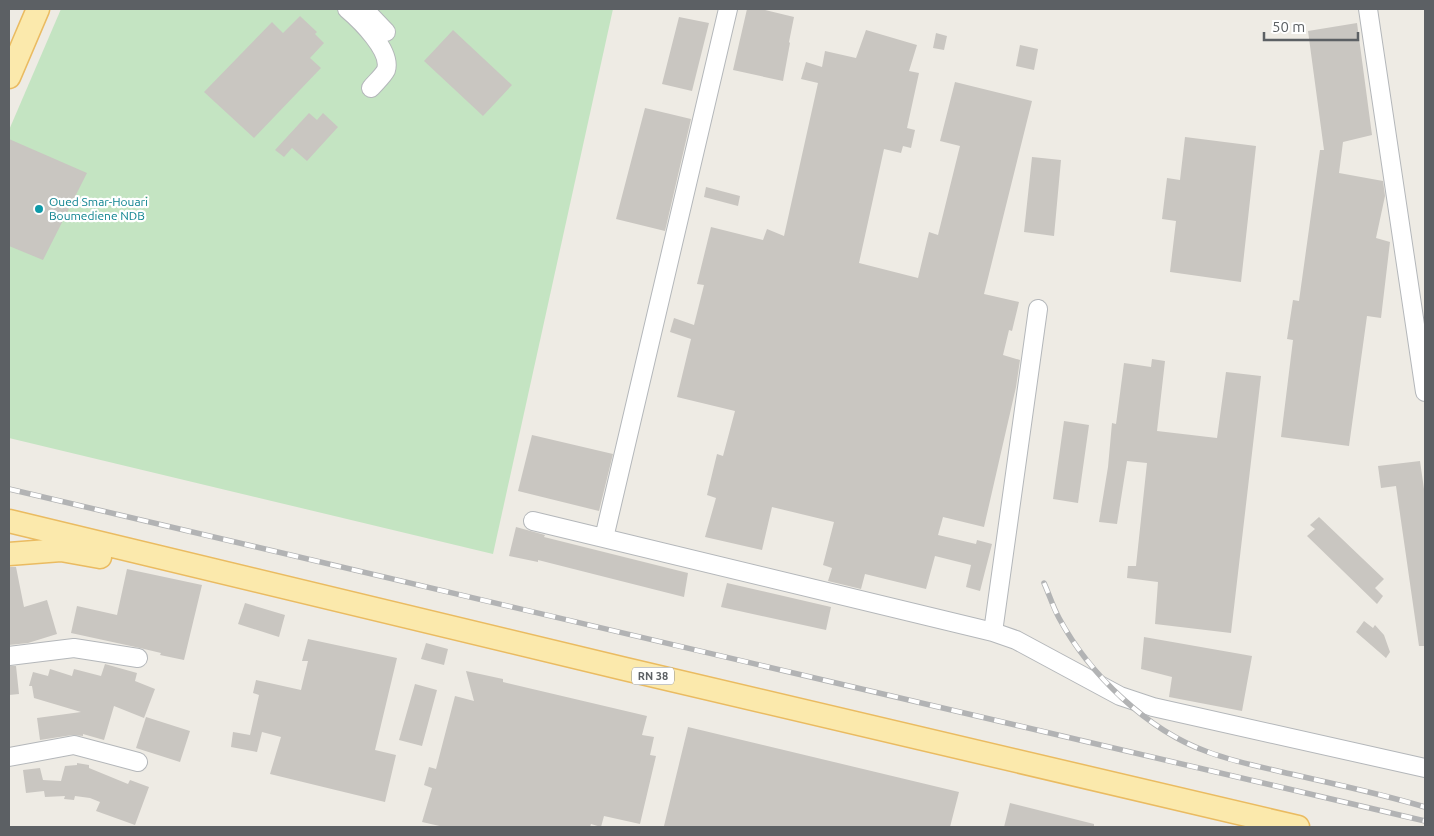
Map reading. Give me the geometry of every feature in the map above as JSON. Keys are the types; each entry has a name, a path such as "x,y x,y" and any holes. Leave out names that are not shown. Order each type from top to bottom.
{"main road":[{"path":"12,68 38,9"},
{"name":"RN 38","path":"9,521 306,598 1252,827"},
{"name":"RN 38","path":"9,554 60,550 306,598 625,669 1298,827"}],"street":[{"path":"347,9 365,24 386,58 386,70 371,88"},
{"path":"364,9 386,32"},
{"path":"604,538 728,9"},
{"path":"1368,9 1425,392"},
{"path":"993,632 1038,309"},
{"path":"533,521 993,632 1016,640 1120,696 1153,707 1425,768"},
{"path":"9,656 74,648 138,658"},
{"path":"9,757 74,745 138,762"}],"green space":[{"path":"61,9 613,9 493,554 9,438 9,130"}],"building":[{"path":"747,9 761,9 794,17 783,81 733,70"},
{"path":"300,16 317,32 315,34 324,43 310,58 321,68 254,138 204,92 272,22 283,33"},
{"path":"679,17 709,23 692,91 662,84"},
{"path":"1357,23 1372,135 1343,142 1339,173 1383,181 1385,196 1376,238 1390,242 1381,318 1367,316 1349,446 1281,437 1293,340 1287,339 1293,300 1299,301 1320,150 1324,150 1308,31"},
{"path":"453,30 512,85 483,116 424,61"},
{"path":"866,30 917,45 909,71 919,73 907,128 915,130 911,148 903,146 901,153 884,149 859,263 918,278 929,232 938,235 960,146 940,141 955,82 1032,101 984,294 1019,302 1012,331 1009,330 1003,355 1020,360 1016,387 984,527 943,517 938,535 976,544 977,540 992,544 980,591 966,587 971,565 935,556 926,589 865,574 861,589 828,581 832,568 823,565 834,522 772,507 762,550 705,537 716,498 707,495 717,454 723,456 735,411 677,397 691,339 670,332 674,318 694,325 704,285 697,284 711,227 763,240 767,229 784,236 818,83 801,79 806,62 822,67 825,51 856,58"},
{"path":"936,33 947,36 944,50 933,48"},
{"path":"1020,45 1038,49 1034,70 1016,66"},
{"path":"645,108 691,119 665,231 616,219"},
{"path":"309,113 317,120 323,113 338,127 307,161 292,148 284,157 275,150"},
{"path":"1185,137 1256,146 1241,282 1170,272 1176,221 1162,219 1167,178 1180,180"},
{"name":"Oued Smar-Houari Boumediene NDB","path":"9,139 87,173 43,260 9,246"},
{"path":"1032,157 1061,160 1054,236 1024,232"},
{"path":"706,187 740,196 738,206 704,197"},
{"path":"1152,359 1165,361 1157,431 1217,438 1226,372 1261,376 1231,633 1155,624 1158,582 1127,578 1128,566 1136,566 1147,463 1127,461 1117,524 1099,522 1108,467 1112,423 1116,424 1124,363 1151,367"},
{"path":"1064,421 1089,425 1078,503 1053,499"},
{"path":"532,435 613,454 599,511 518,491"},
{"path":"1420,461 1425,496 1425,646 1419,646 1396,486 1381,488 1378,466"},
{"path":"1319,517 1384,579 1375,588 1383,596 1377,604 1307,536 1315,529 1310,525"},
{"path":"516,527 545,535 544,537 688,573 684,597 538,560 538,562 509,556"},
{"path":"9,567 16,567 24,607 47,600 57,634 28,643 9,645"},
{"path":"127,569 202,585 184,660 71,633 77,606 117,615"},
{"path":"727,583 831,607 826,630 721,607"},
{"path":"245,603 285,615 279,637 238,624"},
{"path":"1364,621 1373,628 1375,625 1384,635 1390,652 1386,658 1356,632"},
{"path":"1144,637 1252,656 1242,711 1169,697 1172,677 1141,669"},
{"path":"308,639 397,658 375,750 396,755 385,802 270,774 281,737 262,732 257,752 231,747 233,732 250,735 259,695 253,693 256,680 301,690 308,661 302,661"},
{"path":"426,643 448,649 444,665 421,659"},
{"path":"105,664 137,673 135,681 155,689 144,718 114,706 104,740 83,734 83,736 72,735 40,740 37,718 81,712 34,698 32,686 29,686 33,672 48,676 50,669 72,676 74,669 101,676"},
{"path":"9,666 16,666 19,694 9,695"},
{"path":"466,671 503,679 503,682 647,716 642,735 654,737 650,755 656,756 640,824 604,816 601,827 591,824 590,827 444,827 422,822 432,788 424,785 429,767 436,769 455,696 474,701"},
{"path":"415,684 437,690 422,746 399,740"},
{"path":"146,717 190,731 180,762 136,748"},
{"path":"688,727 959,792 950,827 664,826"},
{"path":"77,763 89,765 89,768 128,784 130,780 149,787 135,825 96,811 100,802 90,798 75,796 74,800 64,799 65,796 45,797 44,791 26,793 23,770 40,768 43,780 61,781 65,766 77,765"},
{"path":"1010,803 1094,824 1094,827 1004,827"}],"railway":[{"path":"9,489 1425,821"},
{"path":"1044,583 1059,618 1086,660 1122,698 1142,715 1186,743 1226,758 1425,807"}],"place":[{"name":"Oued Smar-Houari Boumediene NDB","path":"39,209"}]}
